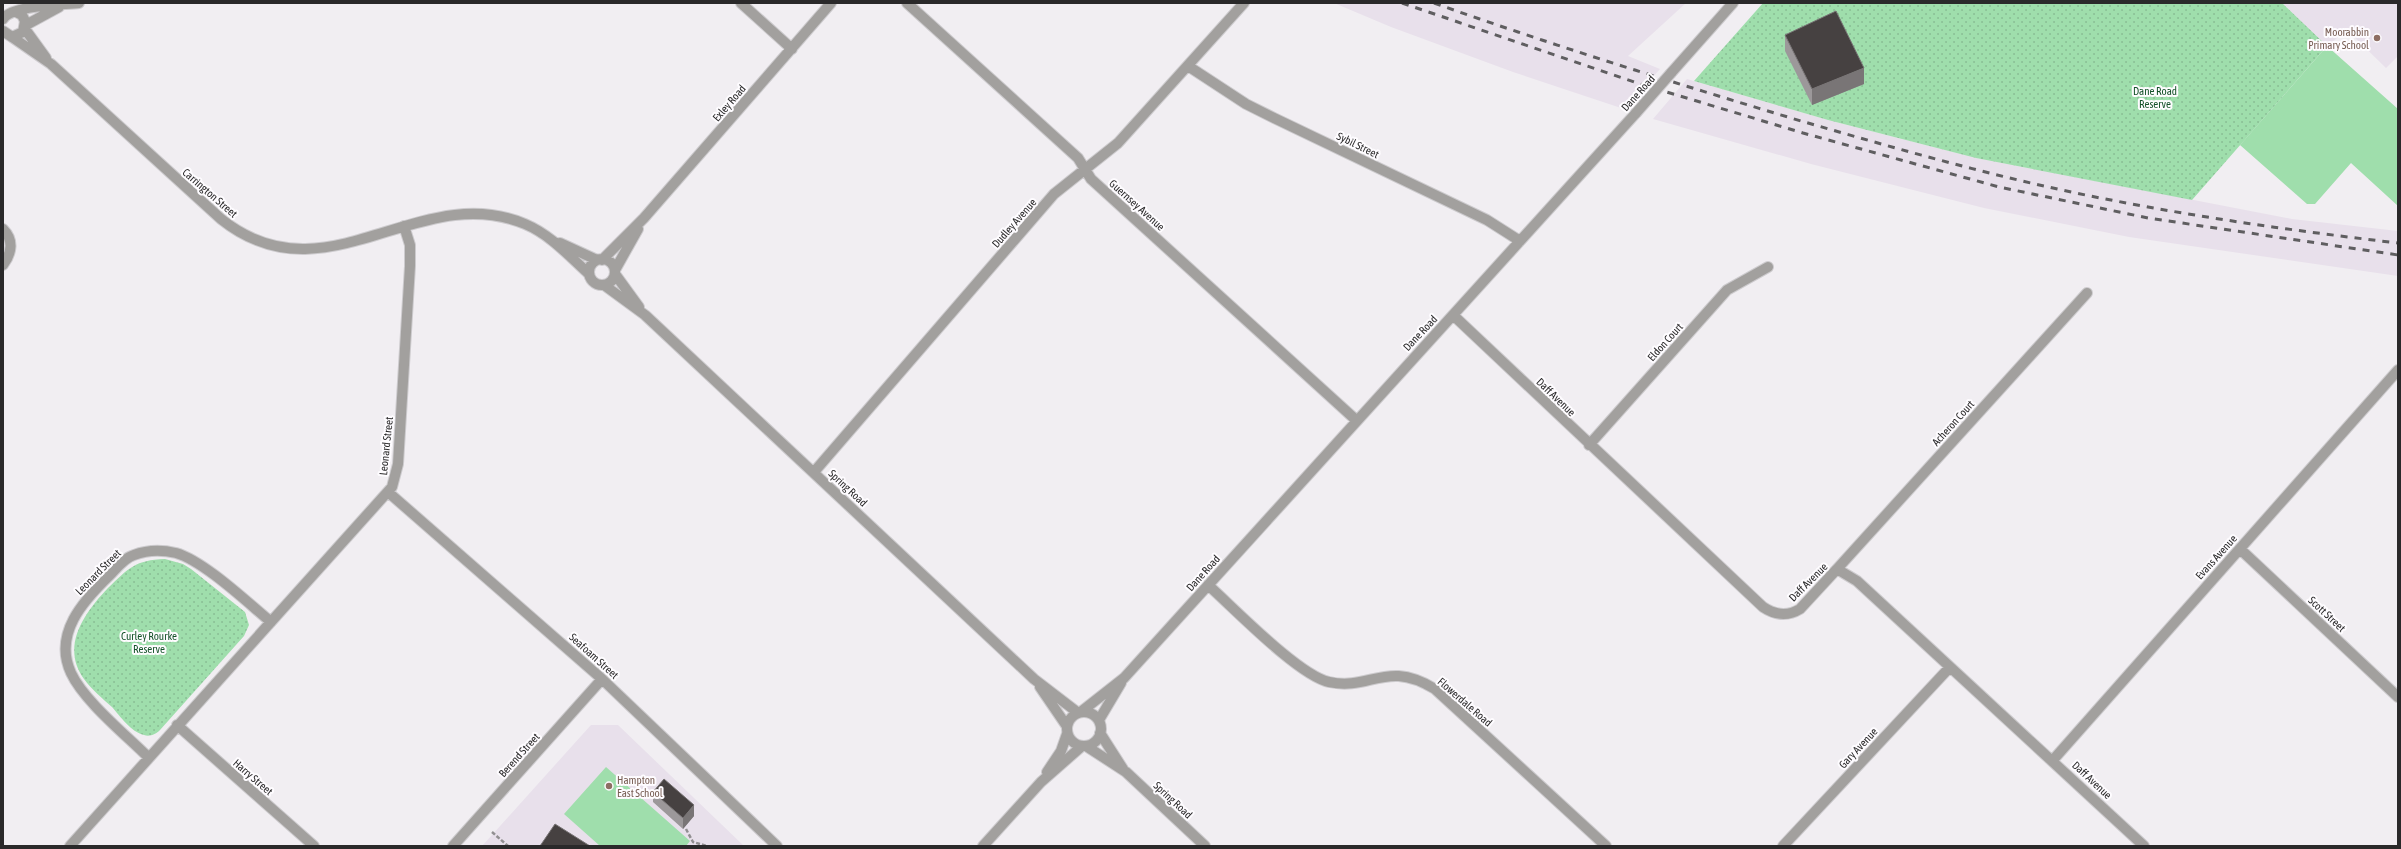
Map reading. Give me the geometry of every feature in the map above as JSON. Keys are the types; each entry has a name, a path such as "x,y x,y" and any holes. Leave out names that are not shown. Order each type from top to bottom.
{"street":[{"path":"8,14 36,7 60,6 79,3"},
{"path":"741,3 792,49"},
{"name":"Exley Road","path":"599,260 644,218 831,3"},
{"name":"Guernsey Avenue","path":"906,3 1078,158 1091,179 1356,420"},
{"name":"Dudley Avenue","path":"814,472 1054,194 1085,169 1105,156 1118,143 1244,3"},
{"name":"Dane Road","path":"1080,712 1124,678 1356,420 1636,113 1733,3"},
{"path":"12,37 20,35 26,27 60,6"},
{"name":"Carrington Street","path":"8,14 24,18 26,27 51,64"},
{"name":"Carrington Street","path":"3,31 51,64 220,219 246,235 271,245 295,248 322,248 353,243 443,215 480,213 514,220 539,231 551,239 589,274"},
{"name":"Sybil Street","path":"1188,66 1253,107 1487,220 1520,241"},
{"name":"Exley Road","path":"615,272 644,218"},
{"name":"Leonard Street","path":"70,846 148,757 388,492 397,473 399,448 410,252 404,226"},
{"path":"3,229 10,238 11,244 8,257 3,264"},
{"name":"Carrington Street","path":"551,239 599,260"},
{"path":"599,260 611,264 615,272 611,282 604,285 596,284 589,274 591,266 599,260"},
{"name":"Eldon Court","path":"1589,445 1727,290 1768,267"},
{"name":"Spring Road","path":"615,272 645,316"},
{"name":"Spring Road","path":"604,285 645,316 814,472 1034,679 1080,712"},
{"name":"Acheron Court","path":"1837,569 2087,293"},
{"name":"Daff Avenue","path":"1452,315 1589,445 1764,607 1774,613 1793,613 1800,609 1837,569 1869,589 1950,667 2144,846"},
{"name":"Evans Avenue","path":"2052,760 2398,370"},
{"name":"Seafoam Street","path":"388,492 602,679 777,846"},
{"name":"Scott Street","path":"2240,549 2398,697"},
{"name":"Leonard Street","path":"148,757 85,693 76,682 69,668 66,641 70,627 77,612 95,589 133,555 165,551 176,553 195,562 271,622"},
{"name":"Flowerdale Road","path":"1208,585 1288,657 1319,678 1340,683 1395,675 1418,680 1435,689 1606,846"},
{"name":"Gary Avenue","path":"1783,846 1950,667"},
{"name":"Dane Road","path":"1099,720 1124,678"},
{"name":"Berend Street","path":"453,846 602,679"},
{"name":"Spring Road","path":"1034,679 1067,730"},
{"path":"983,846 1041,782 1084,746 1095,742 1100,733 1099,720 1092,713 1080,712 1068,719 1067,730 1061,750 1041,782"},
{"name":"Harry Street","path":"177,725 314,846"},
{"path":"1067,730 1073,743 1084,746"},
{"name":"Spring Road","path":"1100,733 1126,772"},
{"name":"Spring Road","path":"1084,746 1126,772 1205,846"}],"path":[{"path":"686,829 693,842 707,846"},
{"path":"492,832 508,846"}],"shaded area":[{"path":"1334,3 1686,3 1628,56 1660,69 1624,109 1513,72 1391,27"},
{"name":"Moorabbin Primary School","path":"2282,3 2398,3 2398,56 2386,68 2347,30 2327,46"},
{"path":"1687,79 1828,120 1976,158 2292,219 2398,231 2398,276 2129,237 1984,208 1811,164 1653,119"},
{"name":"Hampton East School","path":"591,725 618,725 744,846 482,846"}],"green space":[{"name":"Dane Road Reserve","path":"1763,3 2282,3 2327,46 2192,200 1976,158 1828,120 1694,81"},
{"path":"2327,46 2398,109 2398,206 2351,163 2315,204 2307,204 2240,145"},
{"name":"Curley Rourke Reserve","path":"165,559 183,564 191,569 245,612 249,625 244,636 160,730 153,735 146,736 130,727 84,679 77,667 74,654 75,642 78,630 91,608 99,597 127,570 139,563"},
{"path":"606,767 690,841 686,846 600,846 564,814"}],"building":[{"path":"1836,11 1864,68 1812,89 1785,35"},
{"path":"664,779 694,805 683,818 653,792"},
{"path":"555,824 590,846 540,846"}],"railway":[{"path":"1402,3 1640,84 1803,133 1999,187 2148,218 2398,255"},
{"path":"1434,3 1479,19 1709,93 1801,121 1997,175 2076,193 2186,214 2292,230 2398,243"}],"place":[{"name":"Moorabbin Primary School","path":"2377,38"},
{"name":"Hampton East School","path":"609,786"}]}
